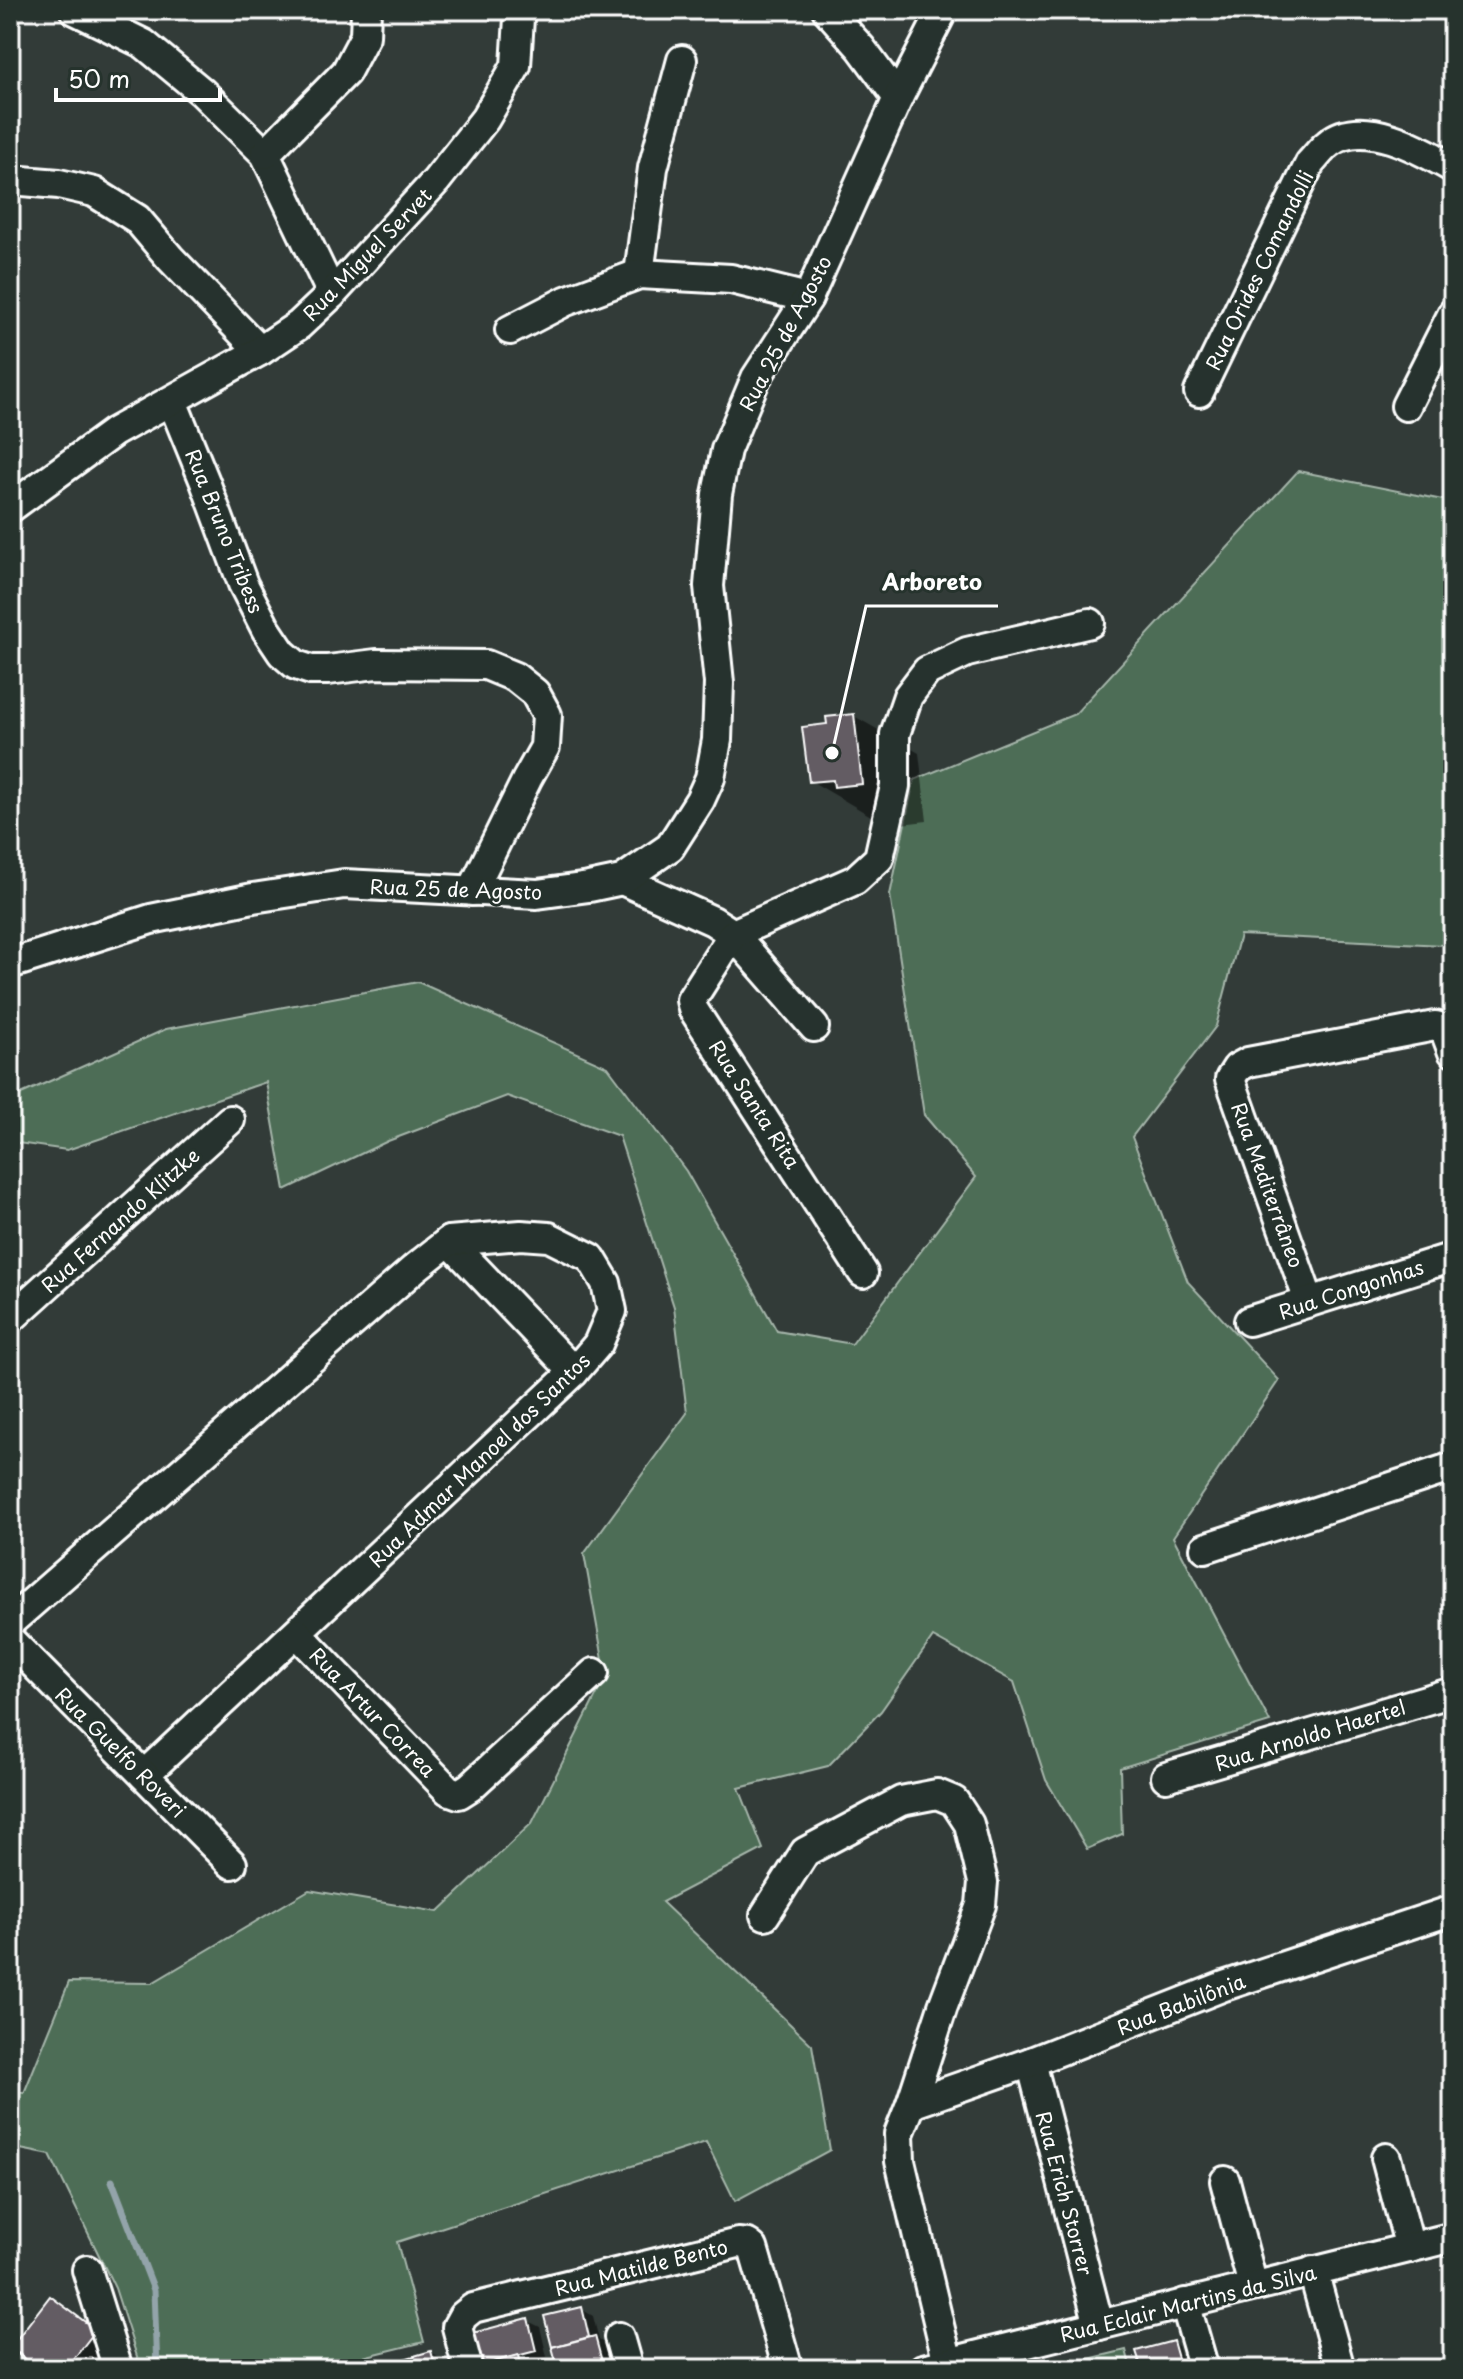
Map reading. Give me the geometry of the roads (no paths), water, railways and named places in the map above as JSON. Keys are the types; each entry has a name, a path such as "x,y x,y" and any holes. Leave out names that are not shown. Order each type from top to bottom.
{"street":[{"path":"75,10 144,44 202,92 265,154 332,294"},
{"path":"265,154 346,72 365,36 366,10"},
{"name":"Rua Miguel Servet","path":"10,508 114,432 260,351 299,325 332,294 436,181 485,119 516,66 517,10"},
{"path":"827,10 861,48 898,98"},
{"name":"Rua 25 de Agosto","path":"14,960 151,919 253,898 344,884 537,894 589,887 622,880 670,847 710,778 717,740 719,683 709,586 726,450 756,378 808,298 898,98 943,10"},
{"path":"639,274 653,168 682,60"},
{"name":"Rua Orides Comandolli","path":"1199,392 1310,163 1330,142 1355,133 1386,136 1453,168"},
{"path":"10,180 59,184 94,192 137,219 260,351"},
{"path":"510,330 566,301 639,274 731,279 808,298"},
{"path":"1406,406 1453,313"},
{"name":"Rua Bruno Tribess","path":"172,401 249,596 282,653 296,665 311,670 376,664 486,665 515,677 535,693 547,715 545,747 472,891"},
{"path":"733,934 855,880 879,858 895,786 895,734 908,696 927,671 967,652 1090,623"},
{"path":"622,880 713,921 733,934 814,1027"},
{"name":"Rua Santa Rita","path":"733,934 691,1000 693,1009 863,1273"},
{"name":"Rua Mediterrâneo","path":"1309,1301 1230,1079 1237,1068 1248,1062 1435,1026 1444,1028 1453,1052"},
{"name":"Rua Fernando Klitzke","path":"10,1319 230,1120"},
{"name":"Rua Admar Manoel dos Santos","path":"144,1775 574,1372 598,1344 612,1311 606,1283 591,1258 549,1237 521,1235 449,1241"},
{"path":"10,1622 449,1241 574,1372"},
{"name":"Rua Congonhas","path":"1249,1321 1453,1257"},
{"path":"1205,1548 1453,1467"},
{"name":"Rua Artur Correa","path":"297,1633 448,1790 459,1794 594,1673"},
{"name":"Rua Guelfo Roveri","path":"10,1640 232,1864"},
{"name":"Rua Arnoldo Haertel","path":"1166,1777 1453,1692"},
{"path":"765,1915 805,1852 901,1801 937,1794 954,1801 969,1824 983,1882 981,1905 899,2134 900,2161 935,2366"},
{"name":"Rua Babilônia","path":"911,2104 1031,2062 1224,1986 1453,1910"},
{"name":"Rua Erich Storrer","path":"1031,2062 1099,2325"},
{"path":"1386,2158 1410,2248"},
{"path":"1225,2181 1253,2286"},
{"name":"Rua Eclair Martins da Silva","path":"935,2366 1453,2237"},
{"name":"Rua Matilde Bento","path":"468,2369 457,2327 463,2316 473,2308 738,2243 753,2248 788,2369"},
{"path":"87,2270 118,2369"},
{"path":"1313,2271 1340,2369"},
{"path":"1185,2303 1204,2369"},
{"path":"619,2337 628,2369"}],"waterway":[{"path":"112,2181 154,2290 157,2369"}],"place":[{"name":"Arboreto","path":"832,753"}]}
